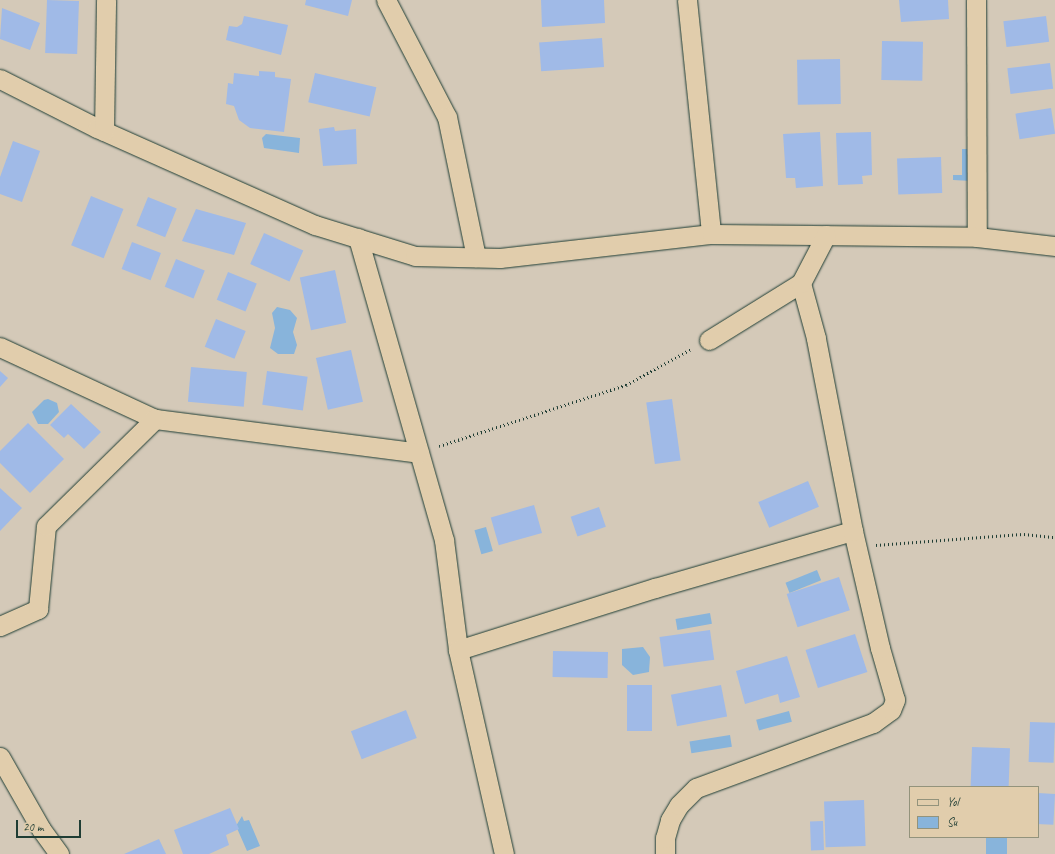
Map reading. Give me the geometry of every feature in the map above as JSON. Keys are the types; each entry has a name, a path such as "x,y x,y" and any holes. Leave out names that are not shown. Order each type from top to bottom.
{"street":[{"path":"104,131 106,0"},
{"path":"386,0 447,117 476,257"},
{"path":"687,0 711,234"},
{"path":"976,0 976,237"},
{"path":"0,79 104,131 315,225 415,256 500,258 711,234 976,237 1055,246"},
{"path":"709,340 801,283 826,235"},
{"path":"358,238 444,540 458,650 504,854"},
{"path":"665,854 665,838 670,820 679,805 696,788 873,723 892,710 896,694 880,648 855,539 816,338 801,283"},
{"path":"0,347 155,419 419,452"},
{"path":"0,626 38,609 46,526 155,419"},
{"path":"458,650 655,588 855,539"},
{"path":"0,757 41,829 59,854"}],"path":[{"path":"419,452 626,385 709,340"},
{"path":"855,539 1017,535 1055,537"}],"water":[{"path":"266,134 300,138 299,153 264,148 262,138"},
{"path":"962,149 971,149 972,181 953,180 953,175 962,175"},
{"path":"277,307 290,310 297,318 293,332 297,345 294,354 278,354 270,348 275,328 272,313"},
{"path":"48,399 57,403 59,412 48,424 38,424 32,412 44,400"},
{"path":"486,527 493,551 481,554 474,530"},
{"path":"817,570 821,580 790,593 785,583"},
{"path":"710,613 712,624 677,630 676,619"},
{"path":"643,647 650,657 649,672 633,675 622,665 622,649"},
{"path":"789,711 792,722 759,730 756,720"},
{"path":"730,735 732,747 691,753 690,741"},
{"path":"242,816 244,821 249,820 260,846 247,851 236,826"},
{"path":"986,838 1007,838 1007,854 986,854"}],"building":[{"path":"47,0 79,1 77,54 45,53"},
{"path":"306,0 352,0 348,16 305,5"},
{"path":"541,0 604,0 605,23 542,27"},
{"path":"899,0 948,0 949,19 901,22"},
{"path":"2,8 40,23 30,50 0,39"},
{"path":"244,16 288,25 281,55 226,40 229,26 237,27 242,24"},
{"path":"1046,16 1049,42 1006,47 1003,21"},
{"path":"602,38 604,67 541,71 539,42"},
{"path":"882,41 923,42 922,81 881,80"},
{"path":"840,59 841,104 798,105 797,60"},
{"path":"1050,63 1053,89 1010,94 1007,68"},
{"path":"259,71 275,72 275,77 291,79 284,132 250,128 239,120 234,106 226,104 228,83 233,84 234,73 259,76"},
{"path":"315,73 376,87 370,116 308,102"},
{"path":"1051,108 1055,134 1020,139 1015,114"},
{"path":"334,127 335,131 356,129 357,164 323,166 319,129"},
{"path":"820,132 823,186 796,188 795,178 786,178 783,134"},
{"path":"871,132 872,175 862,176 863,184 838,185 836,133"},
{"path":"13,141 40,151 22,202 0,194 0,177"},
{"path":"941,157 942,193 898,195 897,159"},
{"path":"91,196 123,209 104,258 71,245"},
{"path":"148,197 177,209 165,237 136,226"},
{"path":"196,209 246,223 234,255 182,241"},
{"path":"264,233 303,250 289,282 250,264"},
{"path":"132,242 161,253 151,280 122,269"},
{"path":"176,259 205,271 194,298 165,287"},
{"path":"335,270 346,323 311,330 300,277"},
{"path":"228,272 257,284 246,311 217,300"},
{"path":"216,319 246,331 234,359 205,347"},
{"path":"351,350 363,402 328,410 316,358"},
{"path":"191,367 247,372 244,407 188,402"},
{"path":"0,371 8,378 0,387"},
{"path":"267,371 308,377 303,410 262,405"},
{"path":"672,399 681,460 655,464 646,403"},
{"path":"71,404 101,432 84,449 68,434 64,438 50,425"},
{"path":"28,423 64,459 30,493 0,463 0,451"},
{"path":"808,481 819,507 769,528 758,502"},
{"path":"0,488 22,508 0,531"},
{"path":"534,505 542,533 499,545 491,517"},
{"path":"599,507 606,527 577,537 571,517"},
{"path":"839,577 850,610 798,627 787,594"},
{"path":"710,630 714,660 664,667 659,637"},
{"path":"855,634 867,672 818,688 806,650"},
{"path":"553,651 608,652 608,678 553,677"},
{"path":"787,656 800,697 780,703 778,694 745,704 736,671"},
{"path":"627,685 652,685 652,731 627,731"},
{"path":"721,685 727,716 677,726 671,695"},
{"path":"406,710 417,738 362,759 351,731"},
{"path":"1030,722 1055,723 1054,763 1029,762"},
{"path":"972,747 1010,748 1009,786 971,786"},
{"path":"1039,793 1055,794 1053,825 1039,824"},
{"path":"864,800 866,846 826,847 824,801"},
{"path":"230,808 239,829 226,835 229,845 209,854 183,854 174,830"},
{"path":"810,821 823,821 824,850 811,850"},
{"path":"159,839 166,854 124,854"}]}
